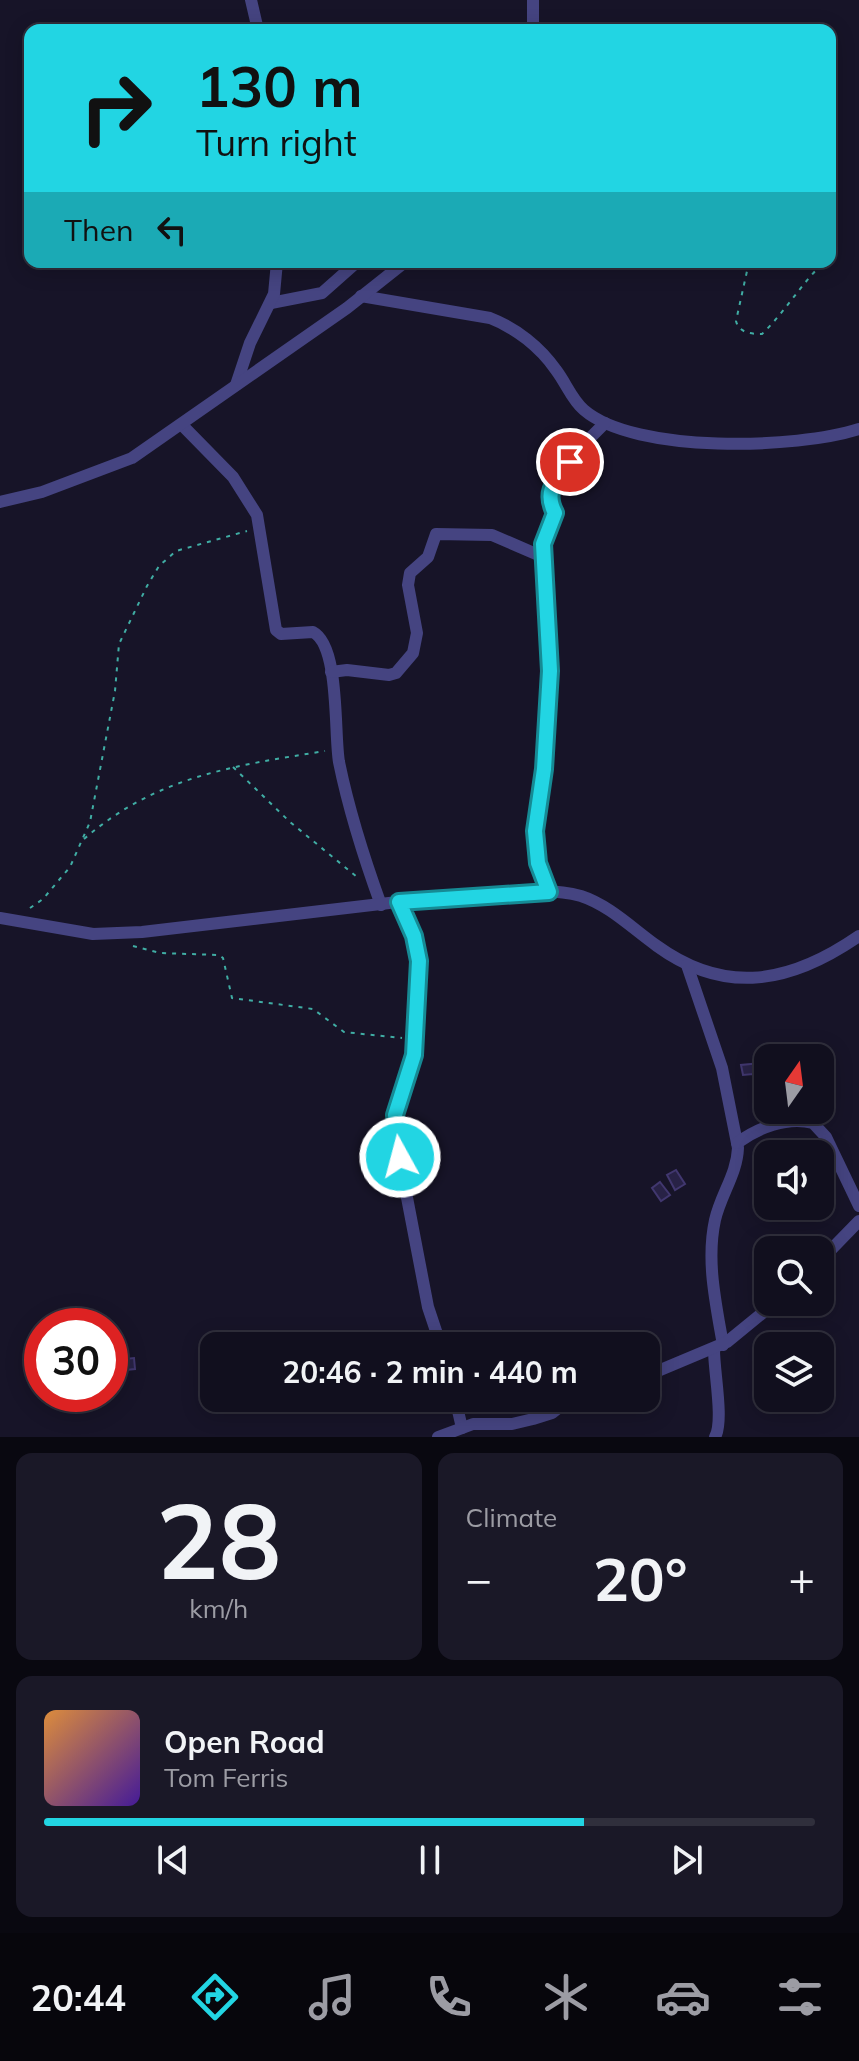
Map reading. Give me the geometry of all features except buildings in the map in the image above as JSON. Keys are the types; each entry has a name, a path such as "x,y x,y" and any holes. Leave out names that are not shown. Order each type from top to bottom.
{"street":[{"path":"251,0 257,24"},
{"path":"533,0 533,24"},
{"path":"236,385 250,343 271,303 276,268"},
{"path":"271,303 322,293 350,268"},
{"path":"0,502 42,492 132,458 397,268"},
{"path":"361,296 490,318 507,325 542,353 580,407 605,423 666,441 733,444 859,429"},
{"path":"549,892 538,863 535,831 544,769 550,671 544,536 555,513 549,501 550,489 576,452 605,423"},
{"path":"182,425 233,477 247,496 260,527 274,626 281,634 304,632 319,636 336,687 338,749 347,796 381,905"},
{"path":"331,672 347,670 389,675 396,673 413,653 417,633 408,585 410,573 428,557 436,534 492,535 543,557"},
{"path":"6,920 93,934 142,932 399,902 549,892 585,898 687,965 719,978 776,974 796,969 859,936"},
{"path":"399,902 414,936 419,961 410,1076 395,1115 395,1135 428,1307 436,1332"},
{"path":"687,965 722,1068 737,1143 737,1162 720,1199 712,1237 718,1347 713,1375 720,1412 715,1437"},
{"path":"737,1143 768,1127 788,1122 813,1123 826,1137 859,1206"},
{"path":"834,1247 859,1221"},
{"path":"660,1370 718,1347 758,1316"},
{"path":"458,1412 462,1428"},
{"path":"438,1437 462,1428 533,1419 553,1412"}],"path":[{"path":"748,268 736,321 737,326 752,334 762,334 771,326 792,295 818,268"},
{"path":"6,920 58,883 82,841 96,804 102,745 115,691 119,644 159,566 176,551 260,527"},
{"path":"82,841 139,799 180,780 232,766 338,749"},
{"path":"232,766 290,822 358,878"},
{"path":"130,946 160,953 219,955 223,958 232,998 313,1009 344,1032 415,1039"}],"route":[{"path":"400,1157 395,1115 410,1076 414,1055 419,961 414,936 399,902 469,900 496,894 549,892 538,863 535,831 544,769 550,671 543,544 555,513 548,495 570,462"}]}
